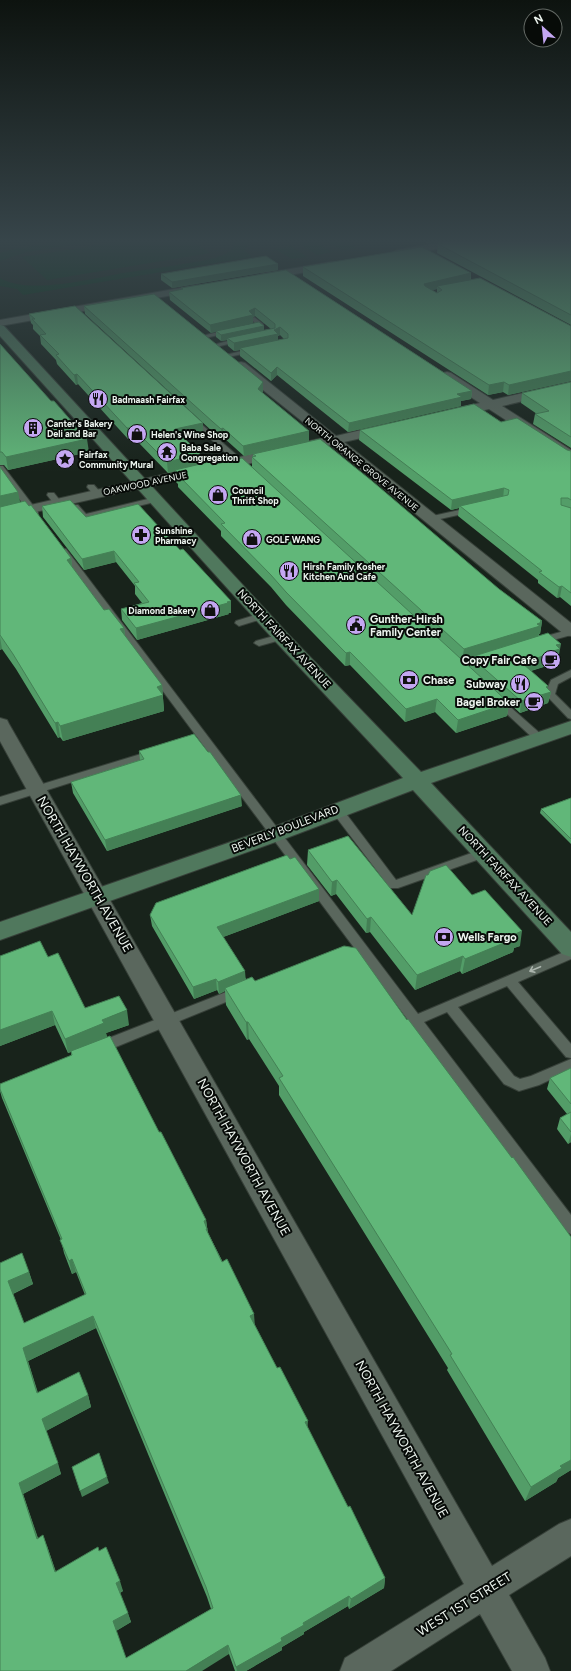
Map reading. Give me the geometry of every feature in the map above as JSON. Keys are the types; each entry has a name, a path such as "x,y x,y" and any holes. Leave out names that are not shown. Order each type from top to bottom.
{"main road":[{"name":"NORTH FAIRFAX AVENUE","path":"0,329 281,637 417,781 571,948"},
{"name":"BEVERLY BOULEVARD","path":"0,931 276,834 337,810 571,727"}],"street":[{"path":"0,323 42,317"},
{"name":"NORTH ORANGE GROVE AVENUE","path":"194,327 571,631"},
{"path":"438,370 571,456"},
{"path":"437,417 571,386"},
{"name":"OAKWOOD AVENUE","path":"0,516 31,509 94,490 142,484 399,426"},
{"name":"NORTH HAYWORTH AVENUE","path":"0,724 532,1671"},
{"name":"WEST 1ST STREET","path":"358,1671 571,1536"}],"lane":[{"path":"240,329 261,325 254,319"},
{"path":"210,340 234,330"},
{"path":"210,340 252,338"},
{"path":"228,354 259,349"},
{"path":"189,416 251,473"},
{"path":"0,468 41,522"},
{"path":"59,500 84,517 156,499"},
{"path":"431,519 481,507"},
{"path":"56,542 571,1227"},
{"path":"239,623 262,616"},
{"path":"526,645 571,631"},
{"path":"259,643 281,637"},
{"path":"571,673 554,682 550,694 571,716"},
{"path":"489,692 538,738"},
{"path":"190,742 204,737"},
{"path":"0,801 160,751"},
{"path":"337,810 394,885 484,853"},
{"path":"345,950 359,945"},
{"path":"416,1020 571,954"},
{"path":"509,980 571,1053"},
{"path":"87,1053 250,988"},
{"path":"450,1005 509,1080 519,1085 534,1081 571,1064"}],"building":[{"path":"33,317 87,317 203,423 175,429 200,454 167,462 136,431 127,428 77,374 74,375 56,355 59,354 40,335 46,334 32,319 35,319"},
{"path":"96,317 182,317 263,382 258,389 309,431 243,446 223,428 221,429"},
{"path":"200,317 244,317 210,325"},
{"path":"266,317 358,317 472,391 457,394 462,397 349,423 277,367 271,373 240,348 288,338 288,334 280,327 274,330 278,334 234,343 227,338 275,328 275,324"},
{"path":"382,317 554,317 571,326 571,371 509,385 504,382 489,385"},
{"path":"259,322 264,326 221,335 216,331"},
{"path":"0,344 51,401 54,401 87,439 6,457 2,452 0,452"},
{"path":"571,382 571,437 535,414 549,411 522,393"},
{"path":"474,404 501,422 517,418 567,450 571,451 571,500 568,498 561,498 561,505 571,508 571,593 562,586 559,587 539,572 542,571 460,506 508,495 509,490 504,488 452,500 360,430"},
{"path":"320,439 372,481 499,589 542,621 537,624 540,626 464,649 252,457 256,456 253,454"},
{"path":"242,458 509,703 458,720 437,699 406,709 350,652 346,653 286,592 221,524 225,523 178,475 180,474 175,470 209,462 212,465"},
{"path":"0,467 18,492 0,496"},
{"path":"70,500 86,517 138,504 180,550 183,549 231,601 136,628 121,609 149,602 134,583 139,582 114,551 82,559 42,506"},
{"path":"25,501 29,506 31,505 71,558 67,560 104,610 109,609 124,628 120,629 162,685 157,687 163,695 60,726 58,722 55,723 0,635 0,507"},
{"path":"548,633 561,644 556,645 560,649 522,663 548,686 546,687 551,692 521,701 471,657"},
{"path":"194,734 208,752 210,752 241,795 105,840 71,782 144,759 139,751"},
{"path":"571,798 571,839 541,809"},
{"path":"348,836 412,915 426,875 428,875 430,871 446,865 472,895 485,890 522,931 513,935 516,938 465,959 463,956 417,975 371,917 367,919 337,880 332,882 308,850"},
{"path":"287,855 290,859 295,857 319,889 217,927 245,971 218,982 216,979 193,987 150,915 156,903"},
{"path":"40,941 48,957 58,953 85,1008 119,996 127,1010 102,1020 104,1023 65,1039 52,1011 0,1030 0,956"},
{"path":"344,946 356,948 407,1020 408,1019 512,1158 513,1157 571,1237 571,1460 560,1466 562,1468 531,1487 450,1355 452,1354 279,1078 283,1076 225,988 252,977 255,981"},
{"path":"110,1036 206,1220 204,1221 206,1229 222,1262 227,1259 254,1314 250,1316 277,1368 280,1367 308,1421 305,1422 348,1507 350,1506 385,1578 351,1599 349,1596 303,1623 304,1625 281,1638 282,1641 236,1667 228,1645 186,1671 0,1671 0,1263 22,1253 29,1272 8,1281 24,1323 86,1294 72,1259 69,1261 60,1240 62,1239 0,1089 0,1084 72,1055 71,1051","holes":["93,1316 206,1587 213,1608 126,1658 113,1621 128,1613 116,1583 120,1581 106,1547 99,1551 98,1547 55,1572 43,1535 37,1539 19,1483 58,1463 42,1419 88,1395 79,1372 37,1393 23,1348"]},
{"path":"571,1068 571,1104 550,1078"},
{"path":"571,1112 571,1132 560,1118"},
{"path":"99,1453 107,1477 80,1491 72,1467"}],"place":[{"name":"Badmaash Fairfax","path":"98,399"},
{"name":"Canter's Bakery Deli and Bar","path":"33,428"},
{"name":"Helen's Wine Shop","path":"137,434"},
{"name":"Baba Sale Congregation","path":"167,452"},
{"name":"Fairfax Community Mural","path":"65,459"},
{"name":"Council Thrift Shop","path":"218,495"},
{"name":"Sunshine Pharmacy","path":"141,535"},
{"name":"GOLF WANG","path":"252,539"},
{"name":"Hirsh Family Kosher Kitchen And Cafe","path":"289,571"},
{"name":"Diamond Bakery","path":"210,610"},
{"name":"Gunther-Hirsh Family Center","path":"356,625"},
{"name":"Copy Fair Cafe","path":"551,660"},
{"name":"Chase","path":"409,680"},
{"name":"Subway","path":"520,684"},
{"name":"Bagel Broker","path":"534,702"},
{"name":"Wells Fargo","path":"444,937"}]}
